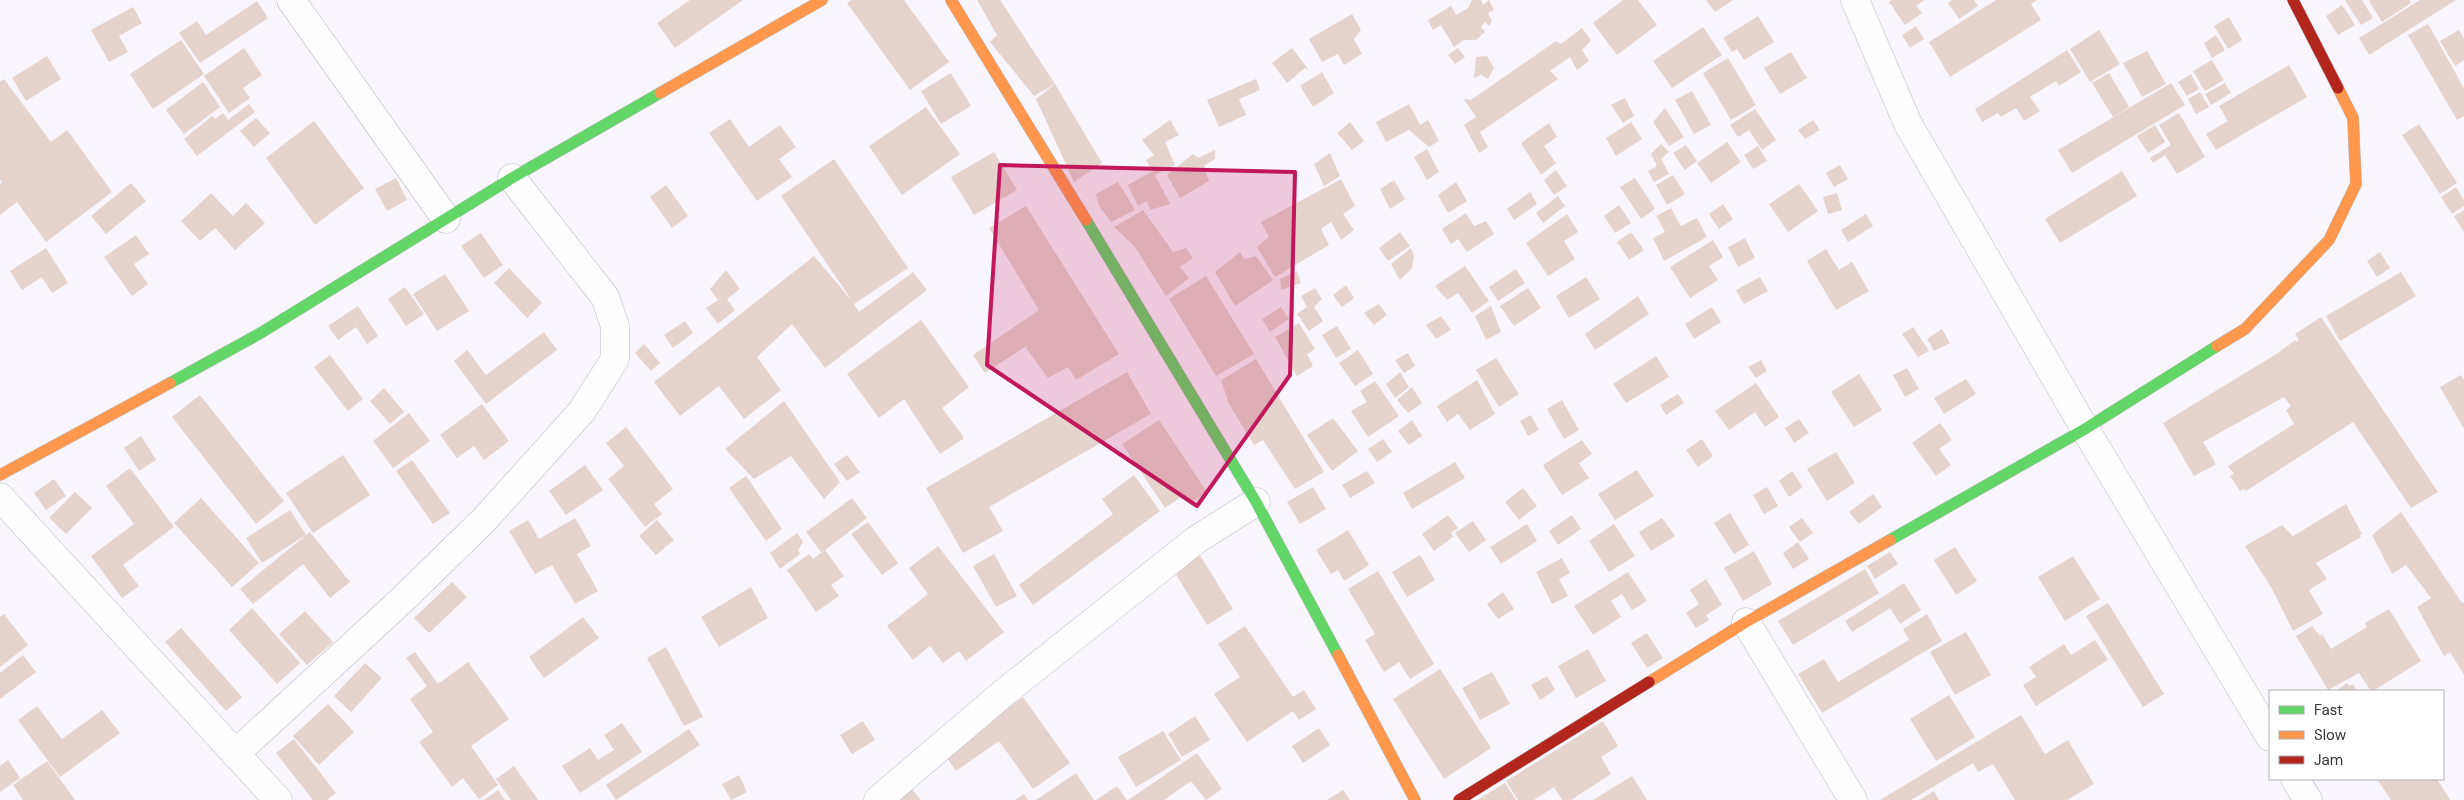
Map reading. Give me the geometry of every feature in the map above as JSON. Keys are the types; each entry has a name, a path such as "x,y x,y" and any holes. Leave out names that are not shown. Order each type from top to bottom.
{"street":[{"path":"290,0 446,218"},
{"path":"0,475 259,334 512,178 822,0"},
{"path":"952,0 1256,502 1414,800"},
{"path":"1855,0 1908,124 2085,429 2269,735"},
{"path":"1459,800 1746,622 2085,429 2245,329 2329,240 2356,184 2353,118 2293,0"},
{"path":"235,754 402,600 485,519 582,411 615,359 615,326 605,298 512,178"},
{"path":"0,498 278,800"},
{"path":"878,800 1006,691 1173,558 1196,540 1256,502"},
{"path":"1746,622 1853,800"},
{"path":"2296,780 2308,800"}],"highlighted area":[{"path":"1000,165 1295,172 1290,375 1197,506 987,365"}],"building":[{"path":"690,0 743,0 675,48 657,23"},
{"path":"852,0 904,0 949,62 910,90 847,3"},
{"path":"977,0 1000,0 1055,84 1034,96 990,42 997,35"},
{"path":"1472,0 1481,0 1483,5 1489,0 1494,10 1488,13 1492,21 1489,26 1485,22 1481,27 1485,32 1476,40 1464,40 1454,47 1441,25 1433,30 1428,20 1451,6 1456,15 1468,8"},
{"path":"1623,0 1638,0 1657,25 1617,55 1593,23"},
{"path":"1706,0 1733,0 1715,12"},
{"path":"1892,0 1924,0 1916,6 1922,13 1905,25 1889,2"},
{"path":"1952,0 1974,0 1978,6 1959,19 1948,3"},
{"path":"1996,0 2037,0 2031,4 2041,20 1950,77 1929,42"},
{"path":"2345,0 2362,0 2373,18 2361,25"},
{"path":"2409,0 2411,3 2382,22 2369,1"},
{"path":"2420,0 2456,0 2369,55 2359,38"},
{"path":"257,1 268,18 200,63 179,33 197,21 206,35"},
{"path":"2342,5 2355,25 2338,35 2326,16"},
{"path":"133,7 142,23 119,36 128,52 109,62 91,30"},
{"path":"1352,14 1361,30 1354,39 1362,54 1344,65 1338,54 1322,62 1309,39"},
{"path":"1758,16 1774,42 1744,60 1737,49 1732,52 1723,38"},
{"path":"2229,17 2242,40 2228,49 2214,26"},
{"path":"2428,24 2464,88 2464,116 2457,120 2408,35"},
{"path":"1916,26 1924,39 1910,48 1902,35"},
{"path":"1703,27 1722,55 1672,88 1653,61"},
{"path":"1582,28 1591,40 1582,50 1589,61 1577,70 1570,57 1550,71 1558,79 1480,132 1488,147 1479,153 1464,125 1476,117 1464,99 1471,100 1556,41 1561,44"},
{"path":"2099,30 2120,64 2090,82 2070,49"},
{"path":"2459,30 2464,39 2464,60 2455,66 2440,41"},
{"path":"2216,35 2225,50 2212,58 2204,43"},
{"path":"181,40 204,74 153,109 130,74"},
{"path":"244,48 262,75 243,88 250,98 229,113 204,76"},
{"path":"1292,48 1309,70 1305,68 1287,83 1272,63"},
{"path":"1458,48 1465,57 1455,64 1448,55"},
{"path":"2067,50 2081,72 2059,86 2056,81 2030,97 2040,111 2024,121 2016,108 2001,117 1998,113 1982,122 1975,109"},
{"path":"2147,51 2166,84 2142,97 2123,63"},
{"path":"1791,52 1807,78 1780,94 1764,68"},
{"path":"47,56 61,79 26,101 12,78"},
{"path":"1487,56 1494,68 1488,79 1481,75 1474,78 1476,57"},
{"path":"1728,58 1756,105 1731,120 1703,73"},
{"path":"2212,60 2224,80 2205,91 2193,71"},
{"path":"2289,65 2307,97 2216,150 2206,134 2228,121 2219,106"},
{"path":"1322,72 1334,93 1313,107 1300,86"},
{"path":"951,73 971,106 941,124 921,91"},
{"path":"2109,73 2129,107 2113,117 2092,83"},
{"path":"2191,74 2199,89 2187,96 2178,82"},
{"path":"4,79 51,142 67,130 112,192 46,242 17,202 0,215 0,184 2,182 0,180 0,82"},
{"path":"1256,79 1260,90 1239,99 1246,115 1219,127 1207,100"},
{"path":"203,82 220,107 184,134 166,110"},
{"path":"2171,83 2185,105 2072,173 2058,150"},
{"path":"2225,83 2231,93 2211,105 2205,94"},
{"path":"1055,84 1102,163 1074,182 1036,99"},
{"path":"1692,91 1711,125 1694,134 1675,100"},
{"path":"2200,92 2209,107 2196,114 2188,99"},
{"path":"1625,98 1634,116 1623,123 1611,105"},
{"path":"249,104 255,112 197,156 184,139 212,116 215,119 223,113 228,120"},
{"path":"1409,104 1420,125 1428,120 1439,141 1429,147 1409,130 1386,142 1376,122"},
{"path":"926,107 960,154 902,195 869,146"},
{"path":"1665,108 1684,137 1669,146 1653,122"},
{"path":"1755,109 1776,140 1762,150 1749,130 1738,137 1730,125"},
{"path":"2179,113 2205,157 2177,174 2165,155 2153,163 2150,158 2171,145 2159,125"},
{"path":"256,118 270,133 254,147 240,131"},
{"path":"730,119 749,147 780,125 796,147 779,159 792,177 757,201 709,133"},
{"path":"1170,120 1179,135 1165,142 1175,165 1155,175 1170,204 1150,210 1147,201 1138,206 1128,185 1153,171 1146,160 1154,155 1142,140"},
{"path":"1813,120 1820,130 1805,139 1798,130"},
{"path":"314,121 364,188 315,225 266,158"},
{"path":"1350,122 1364,141 1352,150 1337,133"},
{"path":"1631,122 1642,139 1616,156 1606,138"},
{"path":"1549,123 1557,137 1544,146 1556,163 1541,175 1521,143"},
{"path":"2419,124 2457,183 2440,194 2402,135"},
{"path":"2155,125 2165,142 2148,153 2137,136"},
{"path":"1727,142 1741,162 1711,183 1697,163"},
{"path":"1661,144 1669,152 1661,159 1669,174 1654,182 1648,171 1657,166 1651,154"},
{"path":"1686,145 1697,161 1685,170 1673,153"},
{"path":"1758,146 1767,161 1753,169 1744,155"},
{"path":"1427,149 1439,172 1427,180 1414,157"},
{"path":"1215,150 1215,159 1204,166 1209,181 1180,198 1167,175 1193,154 1198,158"},
{"path":"994,152 1017,190 974,215 951,177"},
{"path":"1330,153 1340,176 1324,186 1314,164"},
{"path":"834,159 908,268 854,304 859,312 913,272 927,290 825,368 792,324 757,357 781,390 744,419 719,386 680,416 654,382 814,256 853,302 781,196"},
{"path":"1840,165 1848,179 1834,187 1826,173"},
{"path":"1556,170 1567,186 1554,195 1544,180"},
{"path":"2122,171 2137,196 2060,243 2045,219"},
{"path":"1673,175 1685,194 1667,205 1656,185"},
{"path":"396,178 407,200 387,211 375,189"},
{"path":"1635,178 1655,209 1641,219 1620,187"},
{"path":"1341,179 1355,206 1343,214 1354,230 1341,240 1331,222 1321,229 1329,245 1275,277 1257,247 1269,237 1261,222"},
{"path":"1394,180 1405,199 1390,209 1380,189"},
{"path":"1118,182 1135,210 1111,222 1099,206 1096,194"},
{"path":"1456,182 1467,201 1448,213 1438,195"},
{"path":"131,183 146,201 106,234 91,216"},
{"path":"1799,184 1818,211 1788,232 1769,204"},
{"path":"666,185 688,216 672,228 650,197"},
{"path":"2456,187 2464,200 2464,206 2452,214 2441,197"},
{"path":"1530,192 1537,204 1514,220 1507,209"},
{"path":"211,193 233,216 246,203 265,223 235,250 215,228 200,241 181,221"},
{"path":"1837,193 1842,210 1828,214 1823,197"},
{"path":"1558,196 1565,206 1543,223 1536,213"},
{"path":"1723,204 1733,219 1719,229 1709,214"},
{"path":"1619,205 1631,223 1615,233 1604,216"},
{"path":"1026,206 1119,354 1076,380 1068,367 1048,378 1026,348 1028,345 985,373 973,355 1039,310 989,228"},
{"path":"1671,208 1681,226 1697,218 1707,237 1664,261 1653,238 1665,232 1656,216"},
{"path":"1143,210 1173,252 1186,248 1193,258 1180,267 1189,278 1166,296 1135,247 1114,227"},
{"path":"2464,210 2464,232 2454,216"},
{"path":"1466,213 1474,226 1486,221 1494,234 1467,252 1458,239 1451,244 1442,229"},
{"path":"1567,214 1578,232 1564,241 1575,259 1548,276 1526,243"},
{"path":"1866,214 1873,226 1848,242 1841,230"},
{"path":"1400,232 1410,246 1388,261 1379,248"},
{"path":"1631,232 1644,250 1629,260 1617,242"},
{"path":"481,233 503,265 484,278 461,246"},
{"path":"136,235 149,254 134,264 148,284 132,296 104,257"},
{"path":"1745,238 1755,258 1738,267 1728,247"},
{"path":"1713,240 1723,257 1709,266 1718,280 1690,298 1670,267"},
{"path":"46,248 68,283 52,293 42,277 22,290 10,271"},
{"path":"1411,248 1414,256 1412,268 1400,280 1391,264"},
{"path":"1826,249 1839,270 1852,262 1869,291 1836,310 1807,261"},
{"path":"1240,252 1244,259 1256,256 1273,280 1235,306 1215,272"},
{"path":"2380,252 2390,268 2377,277 2367,261"},
{"path":"1465,266 1489,301 1472,313 1458,293 1447,300 1435,286"},
{"path":"509,268 542,303 527,318 494,283"},
{"path":"1516,269 1525,283 1498,301 1489,287"},
{"path":"726,270 740,289 727,299 735,310 718,324 706,308 718,300 710,289"},
{"path":"1297,271 1301,283 1281,290 1280,279"},
{"path":"2401,272 2416,296 2340,341 2326,316"},
{"path":"445,274 469,311 437,331 413,294"},
{"path":"1206,276 1254,354 1216,376 1169,299"},
{"path":"1586,277 1600,299 1569,318 1556,296"},
{"path":"1760,277 1768,291 1744,304 1736,290"},
{"path":"1346,285 1354,298 1342,307 1333,295"},
{"path":"405,287 424,314 406,326 388,299"},
{"path":"1315,288 1322,299 1314,307 1323,321 1309,331 1297,314 1307,307 1301,296"},
{"path":"1528,288 1541,308 1514,326 1500,306"},
{"path":"1638,296 1649,314 1595,350 1585,334"},
{"path":"1379,304 1387,315 1374,325 1364,313"},
{"path":"358,306 378,336 367,344 356,327 338,340 328,326"},
{"path":"1491,306 1501,332 1486,340 1475,316"},
{"path":"1281,307 1289,319 1270,332 1262,319"},
{"path":"1712,307 1721,322 1694,339 1685,324"},
{"path":"1441,316 1451,330 1436,339 1426,325"},
{"path":"2321,317 2438,492 2411,508 2353,422 2246,491 2244,489 2240,491 2230,476 2234,474 2228,466 2294,424 2286,410 2291,406 2284,397 2203,442 2215,465 2194,476 2163,423 2278,353 2295,340 2296,342 2299,340 2295,334"},
{"path":"921,320 969,387 942,408 963,436 963,439 940,454 904,399 879,418 847,374"},
{"path":"685,321 693,333 673,348 664,335"},
{"path":"1299,323 1315,349 1307,354 1313,366 1297,376 1275,337"},
{"path":"1337,326 1351,349 1336,358 1322,335"},
{"path":"1913,327 1929,351 1918,357 1902,334"},
{"path":"1942,329 1950,343 1934,351 1927,339"},
{"path":"544,332 557,350 486,404 454,361 467,350 486,375"},
{"path":"644,344 660,363 651,371 635,353"},
{"path":"1358,350 1373,374 1355,386 1339,363"},
{"path":"1408,353 1415,366 1404,373 1395,360"},
{"path":"330,355 363,399 348,411 314,367"},
{"path":"1656,356 1669,377 1626,403 1613,384"},
{"path":"1496,358 1519,394 1499,407 1476,370"},
{"path":"1256,359 1324,472 1295,489 1263,440 1254,445 1229,404 1221,380"},
{"path":"1761,360 1767,371 1756,378 1748,367"},
{"path":"1907,368 1919,389 1905,397 1893,375"},
{"path":"1127,372 1151,414 989,507 1003,531 963,553 926,488"},
{"path":"1400,372 1409,387 1395,398 1386,384"},
{"path":"1859,374 1882,410 1854,427 1831,392"},
{"path":"2461,375 2464,380 2464,429 2440,387"},
{"path":"1966,379 1976,394 1944,414 1934,398"},
{"path":"1477,380 1495,414 1470,430 1458,414 1447,422 1437,406"},
{"path":"1375,381 1399,416 1368,437 1351,411 1367,402 1360,391"},
{"path":"1756,383 1779,417 1765,427 1755,412 1729,430 1715,411"},
{"path":"1412,387 1422,403 1408,413 1397,400"},
{"path":"384,388 404,412 390,424 370,401"},
{"path":"1678,394 1684,403 1666,415 1660,405"},
{"path":"200,395 284,501 256,524 172,417"},
{"path":"1562,400 1579,430 1564,439 1547,409"},
{"path":"784,401 840,482 824,499 791,456 754,479 725,449"},
{"path":"482,404 509,441 484,460 474,446 457,458 440,435"},
{"path":"409,413 430,441 393,468 373,441"},
{"path":"1531,415 1539,430 1528,436 1520,421"},
{"path":"1333,418 1358,451 1332,471 1307,435"},
{"path":"1799,419 1809,433 1794,443 1785,428"},
{"path":"1159,420 1207,492 1189,504 1184,495 1165,508 1122,444"},
{"path":"1412,420 1422,436 1409,445 1398,431"},
{"path":"1940,423 1952,440 1939,449 1951,465 1936,476 1912,443"},
{"path":"626,427 673,489 654,504 662,514 645,527 608,479 624,466 606,443"},
{"path":"141,436 156,460 139,471 124,448"},
{"path":"1383,439 1392,452 1377,462 1368,449"},
{"path":"1702,439 1713,456 1698,467 1686,450"},
{"path":"1582,440 1592,454 1579,463 1589,478 1562,495 1543,465"},
{"path":"1836,452 1855,483 1827,501 1807,469"},
{"path":"343,455 370,495 313,533 286,493"},
{"path":"847,455 860,472 847,481 834,464"},
{"path":"412,460 450,513 433,524 396,471"},
{"path":"1455,462 1465,478 1412,509 1403,493"},
{"path":"585,465 603,490 566,515 549,491"},
{"path":"130,468 174,527 123,565 139,586 122,598 91,556 134,524 106,486"},
{"path":"1637,470 1654,496 1615,520 1598,494"},
{"path":"1367,471 1375,483 1350,498 1342,485"},
{"path":"1792,471 1803,487 1789,497 1779,481"},
{"path":"1134,475 1160,511 1033,605 1019,585 1113,514 1102,499"},
{"path":"746,476 782,529 766,541 729,488"},
{"path":"54,479 66,496 46,510 34,493"},
{"path":"1313,487 1326,509 1300,524 1287,502"},
{"path":"1767,487 1778,506 1764,514 1753,495"},
{"path":"1523,488 1537,506 1519,520 1505,502"},
{"path":"75,492 92,508 66,534 49,518"},
{"path":"1873,494 1882,507 1859,524 1849,512"},
{"path":"201,498 259,563 232,587 174,523"},
{"path":"852,498 867,518 821,552 806,532"},
{"path":"2346,504 2362,534 2360,535 2361,537 2316,563 2327,579 2309,590 2323,614 2293,631 2272,589 2245,546 2282,525 2293,536"},
{"path":"290,510 306,535 262,563 246,538"},
{"path":"2401,512 2462,603 2464,602 2464,675 2450,652 2444,656 2417,607 2431,598 2406,565 2392,574 2372,535"},
{"path":"1730,513 1749,545 1734,554 1714,523"},
{"path":"1448,515 1458,528 1451,533 1453,537 1434,551 1422,534"},
{"path":"1572,515 1581,529 1558,545 1549,531"},
{"path":"575,518 591,546 577,554 598,591 575,604 552,565 535,574 509,531 528,520 539,539"},
{"path":"1662,518 1675,536 1651,551 1639,532"},
{"path":"1802,518 1813,533 1800,542 1789,527"},
{"path":"657,520 674,540 656,555 639,536"},
{"path":"1473,521 1486,540 1469,552 1455,533"},
{"path":"868,522 898,563 882,575 851,534"},
{"path":"1527,524 1537,541 1501,564 1490,547"},
{"path":"1614,524 1635,556 1609,572 1589,541"},
{"path":"1348,530 1369,565 1344,581 1338,570 1331,574 1316,550"},
{"path":"310,532 350,582 330,598 303,564 253,604 240,589"},
{"path":"797,533 803,542 798,550 800,554 780,569 770,553"},
{"path":"1798,542 1809,559 1793,569 1783,553"},
{"path":"938,546 1004,632 966,661 959,651 943,663 930,646 913,660 887,626 928,594 909,568"},
{"path":"1955,547 1977,581 1956,595 1934,560"},
{"path":"825,550 844,576 831,585 839,596 816,612 787,570 809,554 813,559"},
{"path":"1754,551 1772,584 1743,601 1724,568"},
{"path":"1198,552 1233,609 1207,625 1172,568"},
{"path":"1890,552 1898,564 1875,579 1867,566"},
{"path":"994,554 1017,596 996,607 973,566"},
{"path":"1420,555 1435,580 1407,597 1392,572"},
{"path":"2073,556 2100,599 2065,621 2038,577"},
{"path":"1562,558 1570,573 1559,579 1568,596 1552,604 1536,572"},
{"path":"1865,569 1879,593 1793,645 1778,621"},
{"path":"1378,571 1434,664 1410,679 1399,662 1384,672 1365,640 1375,634 1348,589"},
{"path":"1628,572 1647,601 1632,610 1622,594 1611,601 1621,617 1593,635 1574,606"},
{"path":"1706,579 1722,605 1706,615 1709,620 1696,628 1686,613 1699,604 1690,590"},
{"path":"452,582 467,597 429,633 414,618"},
{"path":"1904,583 1921,610 1900,624 1890,608 1852,632 1845,621"},
{"path":"751,587 768,618 719,647 701,617"},
{"path":"1503,592 1514,609 1498,619 1487,604"},
{"path":"2108,603 2164,694 2143,707 2086,616"},
{"path":"252,608 300,663 277,684 229,630"},
{"path":"2389,609 2421,661 2375,690 2370,690 2359,673 2328,690 2296,636 2312,626 2320,636 2322,634 2331,649 2367,627 2365,623"},
{"path":"305,611 333,642 307,665 279,634"},
{"path":"4,614 28,645 0,667 0,617"},
{"path":"1927,614 1942,641 1822,713 1798,674 1824,659 1838,682 1909,640 1903,629"},
{"path":"583,617 599,638 544,678 529,657"},
{"path":"1245,626 1293,697 1304,690 1316,709 1299,720 1293,711 1247,742 1214,694 1240,677 1218,644"},
{"path":"181,628 242,697 226,711 165,642"},
{"path":"1966,632 1991,675 1955,695 1930,652"},
{"path":"1647,633 1663,658 1647,668 1631,643"},
{"path":"2095,640 2108,660 2036,706 2023,685 2036,677 2029,667 2064,644 2071,655"},
{"path":"666,647 703,717 684,726 647,658"},
{"path":"1588,649 1606,681 1576,698 1558,666"},
{"path":"415,652 438,684 468,662 509,719 471,746 498,785 479,799 463,778 452,787 419,742 433,732 410,699 427,686 406,658"},
{"path":"23,655 36,672 0,699 0,673"},
{"path":"365,663 382,678 351,712 334,696"},
{"path":"1440,669 1491,748 1444,779 1393,699"},
{"path":"1492,672 1510,704 1480,720 1462,688"},
{"path":"1547,676 1555,690 1540,700 1531,685"},
{"path":"2347,683 2349,686 2353,684 2356,690 2337,690"},
{"path":"1949,695 1975,737 1936,761 1910,719"},
{"path":"1023,697 1070,763 1033,789 999,741 956,771 944,754"},
{"path":"328,704 354,732 319,765 293,736"},
{"path":"37,706 62,739 102,710 120,733 60,777 18,720"},
{"path":"2021,715 2045,754 2068,740 2094,784 2067,800 2015,800 1993,764 1978,772 1973,763 1911,800 1880,800"},
{"path":"1195,716 1210,740 1182,757 1168,734"},
{"path":"863,721 875,740 852,754 840,735"},
{"path":"1603,721 1618,746 1601,757 1611,774 1571,800 1562,800 1554,787 1534,800 1518,800 1506,781"},
{"path":"622,723 642,752 580,793 562,766 590,748 598,760 614,750 604,735"},
{"path":"1319,728 1330,745 1303,763 1292,746"},
{"path":"689,729 700,745 616,800 606,785"},
{"path":"1163,731 1181,760 1136,787 1118,757"},
{"path":"294,739 336,793 327,800 313,800 276,753"},
{"path":"1197,753 1222,789 1206,800 1191,781 1164,800 1128,800"},
{"path":"8,760 20,778 0,792 0,766"},
{"path":"47,761 75,800 23,800 13,785"},
{"path":"514,766 538,800 511,800 496,779"},
{"path":"1076,773 1094,800 1036,800"},
{"path":"739,775 747,792 731,800 722,784"},
{"path":"1632,776 1647,800 1593,800"},
{"path":"2378,780 2438,780 2450,800 2391,800"},
{"path":"906,782 921,800 883,800"},
{"path":"1505,783 1516,800 1477,800"},
{"path":"1117,786 1127,800 1096,800"},
{"path":"498,790 505,800 484,800"},
{"path":"1343,790 1350,800 1327,800"},
{"path":"1934,791 1939,800 1919,800"},
{"path":"1024,794 1028,800 1015,800"}],"traffic: fast":[{"path":"170,383 259,334 512,178 660,93"},
{"path":"1086,220 1256,502 1338,655"},
{"path":"1890,540 2085,429 2217,346"}],"traffic: slow":[{"path":"660,93 822,0"},
{"path":"951,0 1086,220"},
{"path":"2217,346 2245,329 2329,240 2356,184 2353,118 2338,88"},
{"path":"0,475 170,383"},
{"path":"1649,682 1746,622 1890,540"},
{"path":"1338,655 1415,800"}],"traffic: jam":[{"path":"2293,0 2338,88"},
{"path":"1459,800 1649,682"}]}
